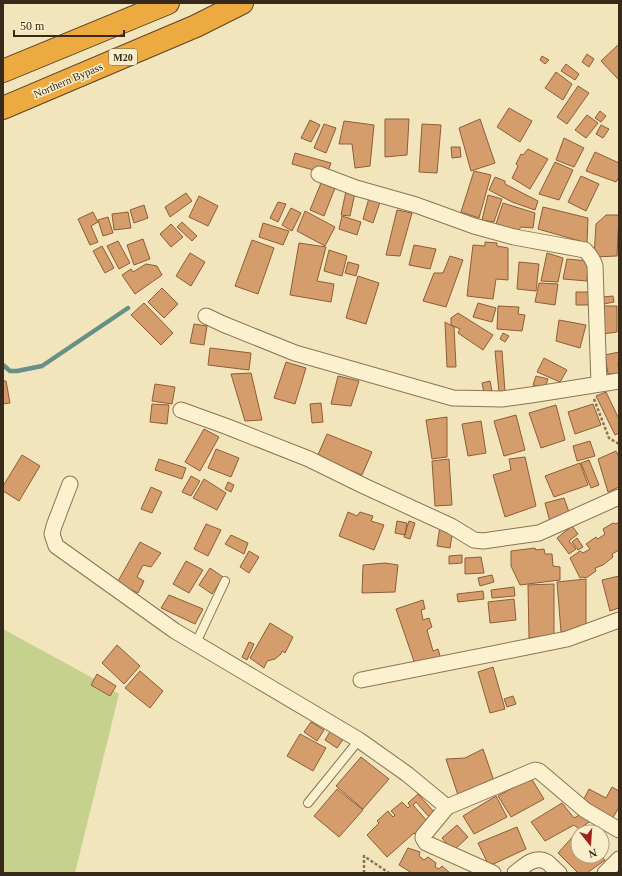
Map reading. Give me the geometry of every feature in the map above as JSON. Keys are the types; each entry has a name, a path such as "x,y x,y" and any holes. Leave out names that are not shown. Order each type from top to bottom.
{"highway":[{"path":"3,71 168,3"},
{"name":"Northern Bypass","path":"3,108 196,26 242,3"}],"street":[{"path":"318,174 356,188 416,205 474,226 514,237 585,250 594,261 595,266 600,384"},
{"path":"206,316 295,353 453,398 502,399 619,381"},
{"path":"181,410 309,458 364,486 451,526 474,540 483,541 539,533 619,497"},
{"path":"70,484 52,534 56,546 175,631 359,740 407,774 447,807"},
{"path":"361,680 567,640 619,620"},
{"path":"493,873 426,843 423,836 447,807 535,770 539,771 585,810 619,830"},
{"path":"605,873 619,859"},
{"path":"515,873 529,862 537,860 546,861 559,873"}],"lane":[{"path":"196,643 225,581"},
{"path":"308,803 359,740"}],"path":[{"path":"600,384 593,396 609,438 619,444"},
{"path":"364,873 364,856 389,873"}],"green space":[{"path":"3,629 119,694 75,873 3,873"}],"building":[{"path":"619,44 619,78 618,79 601,61"},
{"path":"587,54 594,59 589,67 582,62"},
{"path":"542,56 549,60 545,64 540,60"},
{"path":"566,64 579,74 575,80 561,71"},
{"path":"556,72 572,84 563,100 545,88"},
{"path":"578,86 589,93 567,124 557,117"},
{"path":"509,108 532,121 520,142 497,127"},
{"path":"600,111 606,116 601,122 595,118"},
{"path":"587,115 598,123 586,138 575,130"},
{"path":"385,119 409,119 407,155 385,157"},
{"path":"480,119 495,163 471,171 459,128"},
{"path":"310,120 320,125 311,142 301,138"},
{"path":"344,121 374,125 370,166 355,168 352,144 339,144"},
{"path":"324,124 336,128 326,153 314,148"},
{"path":"422,124 441,125 437,173 419,172"},
{"path":"601,125 609,129 603,138 596,134"},
{"path":"564,138 584,148 574,167 556,160"},
{"path":"451,147 460,147 461,157 452,158"},
{"path":"528,149 548,159 530,189 512,178 518,166 516,164 521,154 523,155"},
{"path":"595,152 619,163 619,177 616,182 586,171"},
{"path":"295,153 331,163 327,174 292,164"},
{"path":"555,162 573,170 559,200 539,194"},
{"path":"474,171 491,175 479,218 461,212"},
{"path":"581,176 599,184 586,211 568,202"},
{"path":"495,177 505,181 505,184 538,201 535,210 512,202 489,190"},
{"path":"321,183 335,188 324,216 310,210"},
{"path":"346,191 355,193 350,216 341,215"},
{"path":"186,193 192,201 170,217 165,207"},
{"path":"488,195 502,199 494,222 482,220"},
{"path":"199,196 218,206 208,226 189,217"},
{"path":"369,198 380,202 373,223 363,219"},
{"path":"278,202 286,204 278,222 270,218"},
{"path":"503,203 535,213 533,228 521,227 518,231 495,227"},
{"path":"144,205 148,218 134,223 130,210"},
{"path":"543,207 588,218 587,243 538,229"},
{"path":"291,208 301,213 292,231 282,225"},
{"path":"397,210 412,213 400,256 386,255"},
{"path":"305,211 335,227 325,246 297,231"},
{"path":"93,212 98,222 91,226 98,242 90,245 78,219"},
{"path":"128,212 131,228 114,230 112,214"},
{"path":"606,215 619,215 617,256 594,257 596,224"},
{"path":"342,216 361,222 357,235 339,229"},
{"path":"108,217 113,233 103,236 98,220"},
{"path":"182,222 197,236 192,241 177,227"},
{"path":"263,223 289,231 283,245 259,237"},
{"path":"171,224 183,237 171,247 160,234"},
{"path":"143,239 150,259 134,265 127,245"},
{"path":"252,240 274,248 258,294 235,286"},
{"path":"118,241 130,263 119,269 107,246"},
{"path":"485,242 497,243 497,246 508,248 508,280 496,279 493,299 467,296 473,245 485,246"},
{"path":"299,243 326,247 317,281 334,284 331,302 290,295"},
{"path":"414,245 436,249 430,269 409,265"},
{"path":"102,246 114,268 105,273 93,251"},
{"path":"329,250 347,256 342,276 324,271"},
{"path":"190,253 205,262 191,286 176,276"},
{"path":"547,253 563,258 558,282 541,281"},
{"path":"450,256 463,260 446,307 423,301 434,273 443,273"},
{"path":"567,259 588,261 587,281 563,279"},
{"path":"348,262 359,265 356,276 345,273"},
{"path":"519,262 539,264 536,291 517,289"},
{"path":"146,264 157,266 162,275 135,294 122,275 131,269 133,272"},
{"path":"358,276 379,283 366,324 346,318"},
{"path":"539,283 558,284 555,305 535,302"},
{"path":"162,288 178,304 164,318 148,302"},
{"path":"576,292 589,292 589,305 576,305"},
{"path":"613,296 614,302 604,304 603,297"},
{"path":"144,303 173,333 161,345 131,315"},
{"path":"478,303 496,308 492,322 473,317"},
{"path":"498,306 519,307 518,314 525,315 522,331 497,329"},
{"path":"602,306 617,306 617,332 603,334"},
{"path":"458,313 493,335 483,350 458,333 460,329 451,325 451,318"},
{"path":"559,320 586,325 580,348 556,341"},
{"path":"445,322 454,327 456,367 447,367"},
{"path":"194,324 207,326 204,345 190,343"},
{"path":"503,333 509,336 505,342 500,339"},
{"path":"210,348 251,353 249,370 208,365"},
{"path":"495,351 502,351 505,392 499,392"},
{"path":"619,352 619,374 608,374 605,355"},
{"path":"544,358 567,370 560,382 537,372"},
{"path":"286,362 306,368 295,404 274,398"},
{"path":"251,373 262,420 245,421 231,374"},
{"path":"338,376 359,381 351,406 331,404"},
{"path":"536,376 548,379 545,388 533,385"},
{"path":"3,381 6,381 10,403 3,404"},
{"path":"490,381 492,391 484,393 482,383"},
{"path":"155,384 175,387 172,404 152,401"},
{"path":"606,392 619,419 619,433 615,435 596,396"},
{"path":"321,403 323,422 312,423 310,404"},
{"path":"152,404 169,405 167,424 150,422"},
{"path":"593,404 601,425 575,434 568,412"},
{"path":"556,405 565,440 541,448 529,413"},
{"path":"516,415 525,450 504,456 494,421"},
{"path":"447,417 447,457 432,459 426,420"},
{"path":"481,421 486,453 468,456 462,424"},
{"path":"204,429 219,437 200,471 185,462"},
{"path":"327,434 372,452 362,475 317,457"},
{"path":"590,441 595,456 577,461 573,446"},
{"path":"216,449 239,458 231,477 208,468"},
{"path":"616,451 619,457 619,487 608,492 598,459"},
{"path":"22,455 40,466 19,501 3,491 3,486"},
{"path":"525,457 536,506 505,517 493,475 511,470 509,459"},
{"path":"159,459 186,468 182,479 155,470"},
{"path":"449,459 452,505 435,506 432,461"},
{"path":"589,460 599,485 591,488 581,463"},
{"path":"580,463 588,485 554,497 545,476"},
{"path":"191,476 200,481 191,496 182,492"},
{"path":"204,479 226,493 217,510 193,498"},
{"path":"228,482 234,485 231,492 225,489"},
{"path":"151,487 162,492 152,513 141,509"},
{"path":"564,498 570,515 550,522 545,503"},
{"path":"348,512 357,516 360,512 373,516 371,521 384,525 374,550 339,536"},
{"path":"397,521 407,523 405,535 395,533"},
{"path":"409,521 415,523 410,539 404,537"},
{"path":"619,522 619,550 612,554 613,557 603,565 595,568 596,571 586,578 580,578 570,558 580,551 583,553 590,549 586,544 596,537 598,539 605,534 603,529 613,523 616,524"},
{"path":"206,524 221,530 208,556 194,549"},
{"path":"440,526 453,528 450,548 437,546"},
{"path":"572,526 578,534 569,541 576,549 569,554 557,538"},
{"path":"231,535 248,543 244,554 225,544"},
{"path":"577,538 583,547 578,550 572,542"},
{"path":"140,542 161,553 151,567 143,565 137,577 144,581 138,593 117,583"},
{"path":"535,548 536,550 544,549 545,554 552,554 553,566 560,567 560,580 520,585 511,566 511,551"},
{"path":"249,551 259,557 249,573 240,567"},
{"path":"462,555 462,563 449,564 449,556"},
{"path":"481,557 484,573 465,574 465,558"},
{"path":"186,561 203,570 189,593 173,584"},
{"path":"385,563 398,565 395,592 362,593 363,565"},
{"path":"210,568 223,577 212,594 199,585"},
{"path":"492,575 494,582 480,586 478,578"},
{"path":"619,576 619,608 610,611 602,580"},
{"path":"586,579 586,629 561,632 557,582"},
{"path":"554,584 554,635 529,638 528,585"},
{"path":"514,587 515,596 492,598 491,590"},
{"path":"483,591 484,599 458,602 457,594"},
{"path":"169,595 203,609 195,624 161,608"},
{"path":"514,599 516,620 490,623 488,602"},
{"path":"423,600 425,609 421,610 423,620 429,618 432,627 427,630 433,651 438,649 441,659 416,667 396,609"},
{"path":"270,623 293,637 285,653 282,651 281,654 275,659 267,661 264,668 250,658"},
{"path":"249,642 254,644 247,660 242,657"},
{"path":"117,645 140,666 124,684 102,663"},
{"path":"493,667 505,709 490,713 478,672"},
{"path":"140,671 163,691 150,708 125,688"},
{"path":"97,674 116,686 110,696 91,685"},
{"path":"513,696 516,704 507,707 504,699"},
{"path":"311,722 324,730 317,741 304,732"},
{"path":"331,730 344,738 337,748 325,740"},
{"path":"300,734 326,748 313,771 287,756"},
{"path":"483,749 495,784 459,798 446,759 465,758"},
{"path":"361,757 389,779 363,809 336,786"},
{"path":"531,778 544,799 511,817 498,796"},
{"path":"612,787 619,791 619,807 611,821 581,805 589,789 606,798"},
{"path":"337,789 363,810 339,837 314,816"},
{"path":"418,794 434,812 429,817 416,802 413,805 427,821 425,827 416,835 414,833 387,857 367,835 379,823 377,821 388,811 393,817 395,815 391,811 402,802 408,808 410,806 408,803"},
{"path":"496,796 507,817 474,834 463,816"},
{"path":"562,803 574,818 586,811 592,820 586,824 570,824 570,827 545,841 531,822"},
{"path":"457,825 468,837 453,851 442,838"},
{"path":"517,827 526,849 489,866 478,843"},
{"path":"570,840 570,864 599,864 587,873 578,873 558,853"},
{"path":"408,848 420,852 419,856 424,860 428,857 436,863 435,867 439,869 442,866 450,873 412,873 399,865"}],"waterway":[{"path":"3,365 10,371 42,366 128,308"}]}
